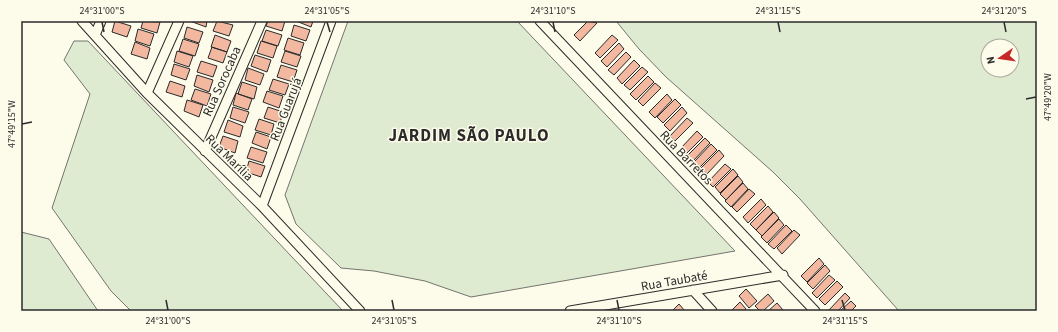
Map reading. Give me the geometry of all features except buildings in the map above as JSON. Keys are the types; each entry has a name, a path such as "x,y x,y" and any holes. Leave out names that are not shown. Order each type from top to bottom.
{"street":[{"name":"Rua Marília","path":"82,21 147,93 262,206 360,311"},
{"path":"95,35 101,21"},
{"path":"147,93 179,21"},
{"name":"Rua Sorocaba","path":"205,151 262,21"},
{"name":"Rua Guarujá","path":"262,206 332,21"},
{"name":"Rua Barretos","path":"540,21 783,275 815,311"},
{"name":"Rua Taubaté","path":"570,311 604,308 693,290 783,275"},
{"path":"693,290 712,311"}],"green space":[{"path":"348,21 517,21 735,251 471,297 425,281 374,271 341,268 296,224 285,195"},
{"path":"616,21 1037,21 1037,311 899,311 800,199 773,172 666,77 639,49"},
{"path":"74,41 88,41 343,311 131,311 111,291 52,208 90,94 64,60"},
{"path":"21,232 49,239 98,311 21,311"}],"district":[{"name":"JARDIM SÃO PAULO","path":"469,135"}]}
